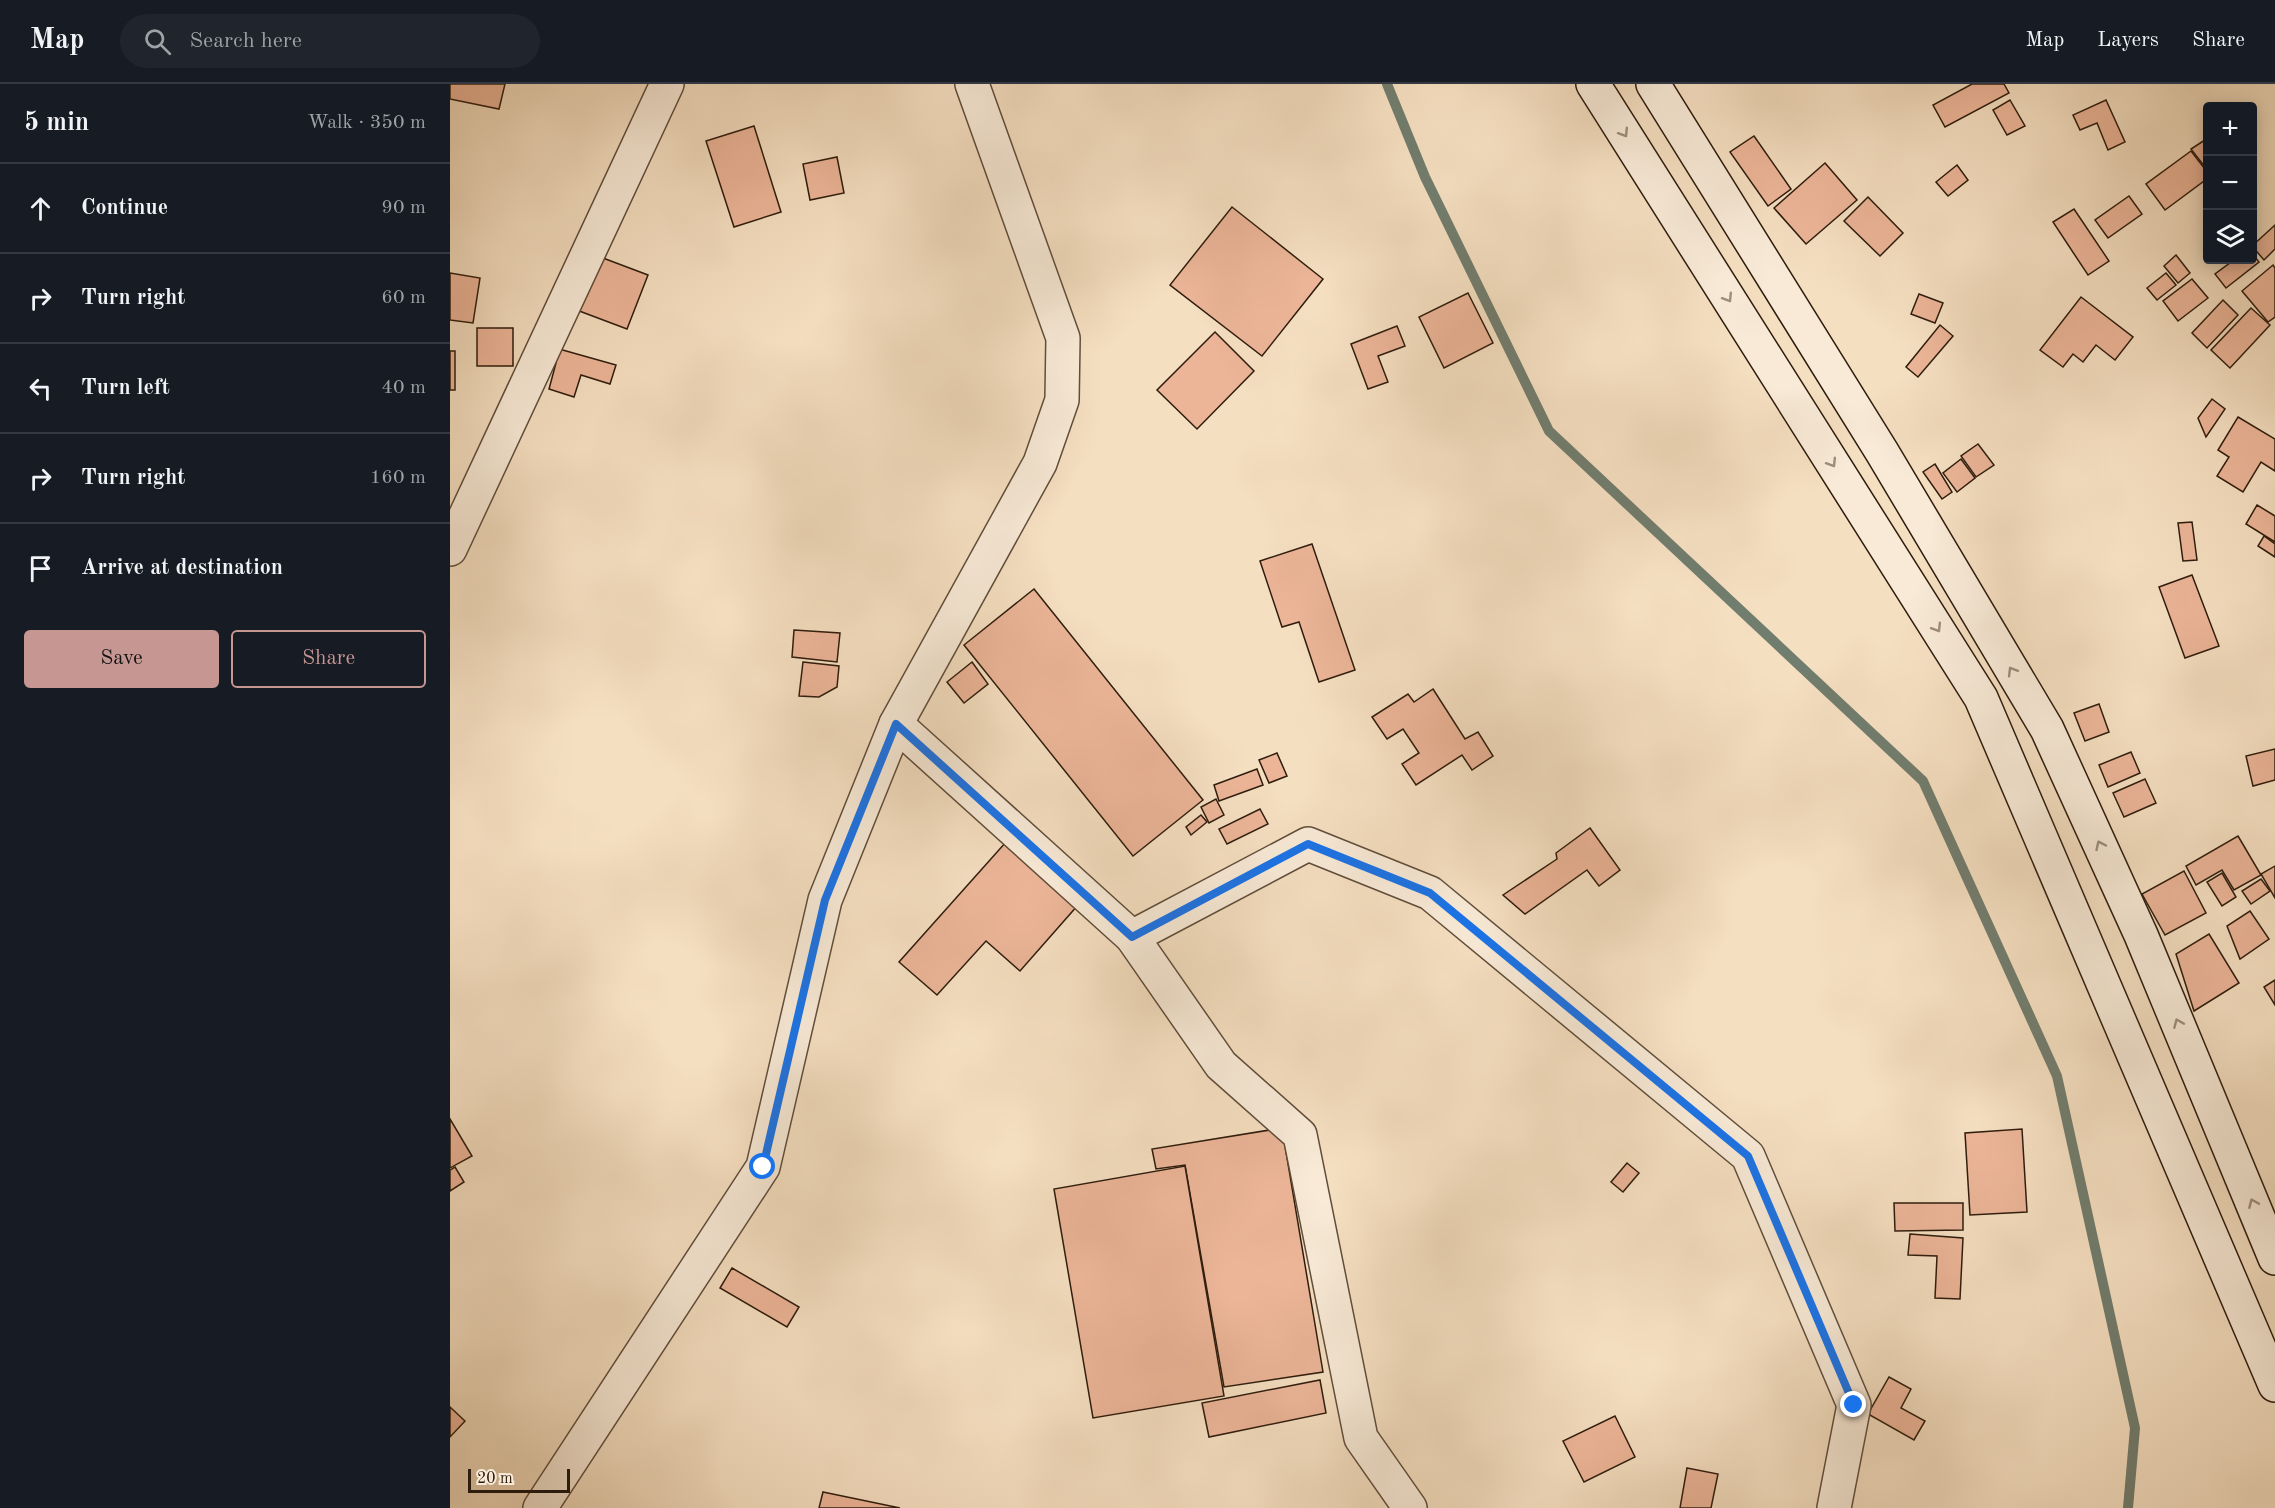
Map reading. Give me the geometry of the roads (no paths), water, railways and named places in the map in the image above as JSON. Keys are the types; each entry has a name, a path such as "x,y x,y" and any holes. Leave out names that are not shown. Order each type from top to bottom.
{"street":[{"path":"450,549 667,84"},
{"path":"540,1508 763,1167 825,900 896,724 1040,463 1062,400 1063,338 972,84"},
{"path":"1593,84 1981,698 2275,1384"},
{"path":"1653,84 1882,452 2047,729 2141,935 2275,1257"},
{"path":"896,724 1132,937 1221,1065 1300,1135 1361,1438 1410,1508"},
{"path":"1132,937 1308,844 1430,893 1748,1156 1854,1405 1834,1508"}],"waterway":[{"path":"1387,84 1425,177 1549,431 1923,781 2057,1076 2135,1428 2128,1508"}]}
